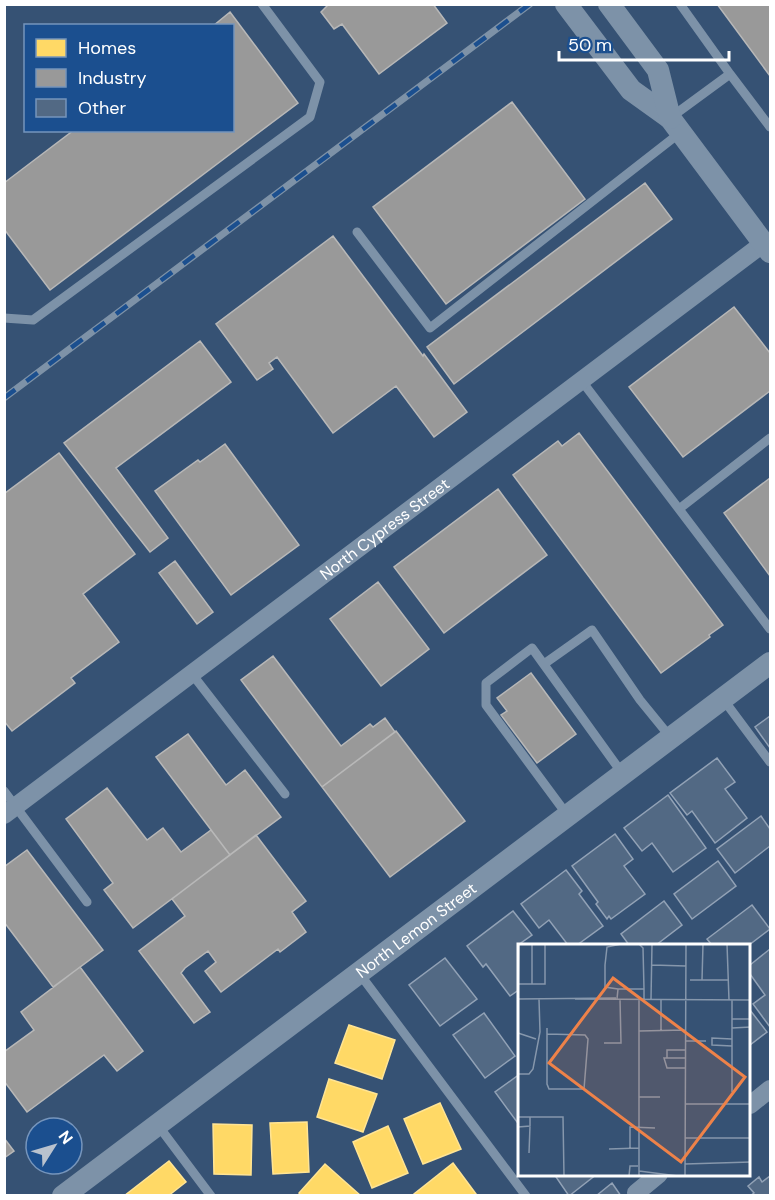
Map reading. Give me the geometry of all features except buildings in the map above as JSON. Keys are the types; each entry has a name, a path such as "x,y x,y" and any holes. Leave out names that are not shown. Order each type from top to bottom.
{"street":[{"path":"566,4 631,90 676,125 767,248"},
{"path":"609,4 658,70 676,125"},
{"name":"North Cypress Street","path":"10,811 581,380 767,248"},
{"name":"North Lemon Street","path":"63,1196 771,663"},
{"path":"751,1104 771,1089"},
{"path":"636,1193 657,1176"}],"lane":[{"path":"4,318 33,320 310,117 320,82 262,4"},
{"path":"680,4 771,127"},
{"path":"357,232 430,328 676,125 730,74"},
{"path":"581,380 771,629"},
{"path":"678,509 771,438"},
{"path":"544,664 592,630 640,700 670,738"},
{"path":"568,816 486,705 486,683 532,648 623,774"},
{"path":"192,674 285,794"},
{"path":"723,699 771,762"},
{"path":"4,791 10,811 87,902"},
{"path":"359,973 526,1196"},
{"path":"158,1124 211,1196"}],"railway":[{"path":"4,398 530,4"}]}
